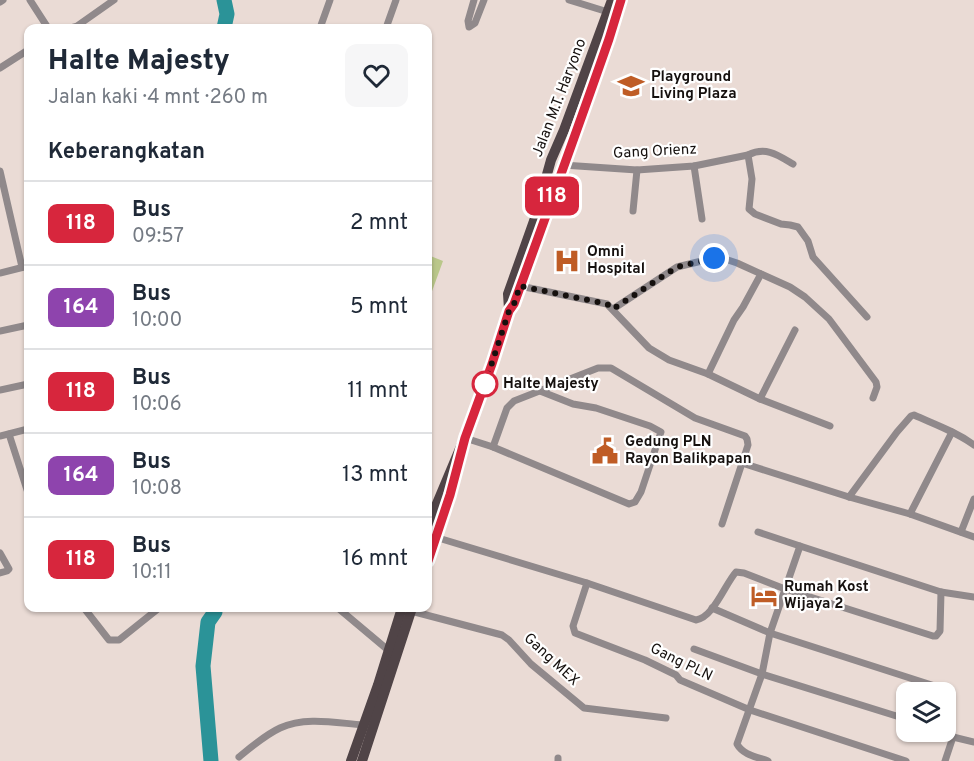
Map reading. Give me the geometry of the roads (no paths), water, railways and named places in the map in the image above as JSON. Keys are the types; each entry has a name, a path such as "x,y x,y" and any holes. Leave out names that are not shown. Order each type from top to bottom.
{"main road":[{"name":"Jalan M.T. Haryono","path":"509,311 508,294 534,221 551,160 612,0"},
{"name":"Jalan M.T. Haryono","path":"432,533 450,495 465,438 621,0"},
{"name":"Jalan M.T. Haryono","path":"432,504 465,438"},
{"path":"351,761 388,650 407,612"},
{"path":"362,761 407,612"}],"street":[{"path":"30,0 45,24"},
{"path":"81,24 114,0"},
{"path":"321,24 330,0"},
{"path":"387,24 396,0"},
{"path":"474,0 468,21 470,27 476,23 484,0"},
{"path":"569,0 608,12"},
{"path":"0,68 24,53"},
{"name":"Gang Orienz","path":"563,165 637,170 694,166 748,155 758,150 768,151 793,164"},
{"path":"748,155 752,179 749,209 755,214 781,224 798,227 808,241 813,257 867,317"},
{"path":"694,166 702,219"},
{"path":"633,211 637,170"},
{"path":"0,175 24,262"},
{"path":"613,309 677,267 723,258 790,287 829,319 876,382 877,387 873,398"},
{"path":"0,273 24,266"},
{"path":"708,374 734,320 761,274"},
{"path":"520,286 607,304 649,348 669,360 708,374 760,399 830,426"},
{"path":"0,331 24,326"},
{"path":"760,399 795,330"},
{"path":"493,447 510,405 514,401 598,368 610,368 695,418 745,436 749,442 722,524"},
{"path":"0,390 24,385"},
{"path":"465,438 493,447 629,504 635,502 641,492 661,432 650,426 596,408 573,404 540,391"},
{"path":"849,497 911,416 914,415 952,432 974,446"},
{"path":"0,436 24,430"},
{"path":"910,514 952,432"},
{"path":"9,434 24,481"},
{"path":"742,463 910,514 974,537"},
{"path":"961,532 974,499"},
{"path":"758,531 941,592 973,600"},
{"path":"432,535 587,583 696,620 701,619 712,608 736,572 744,573 785,590 933,636 940,632 941,592"},
{"path":"768,761 745,753 737,744 762,674 770,633 800,546"},
{"path":"0,553 9,569 0,573"},
{"name":"Gang PLN","path":"587,583 573,626 575,633 645,660 675,675 680,680 750,710"},
{"path":"712,608 770,633 922,682"},
{"path":"87,612 109,640 119,640 147,612"},
{"path":"343,612 388,650"},
{"name":"Gang MEX","path":"419,612 502,635 531,664 584,708 666,718"},
{"path":"694,649 762,674 896,716"},
{"path":"750,710 906,761"},
{"path":"239,757 266,736 297,723 311,721 363,725"},
{"path":"956,738 974,742"},
{"path":"945,761 951,742"}],"waterway":[{"path":"224,0 227,14 225,24"},
{"path":"211,761 203,666 208,622 215,612"}],"place":[{"name":"Playground Living Plaza","path":"631,86"},
{"name":"Omni Hospital","path":"567,261"},
{"name":"Halte Majesty","path":"485,384"},
{"name":"Gedung PLN Rayon Balikpapan","path":"605,451"},
{"name":"Rumah Kost Wijaya 2","path":"764,596"}]}
